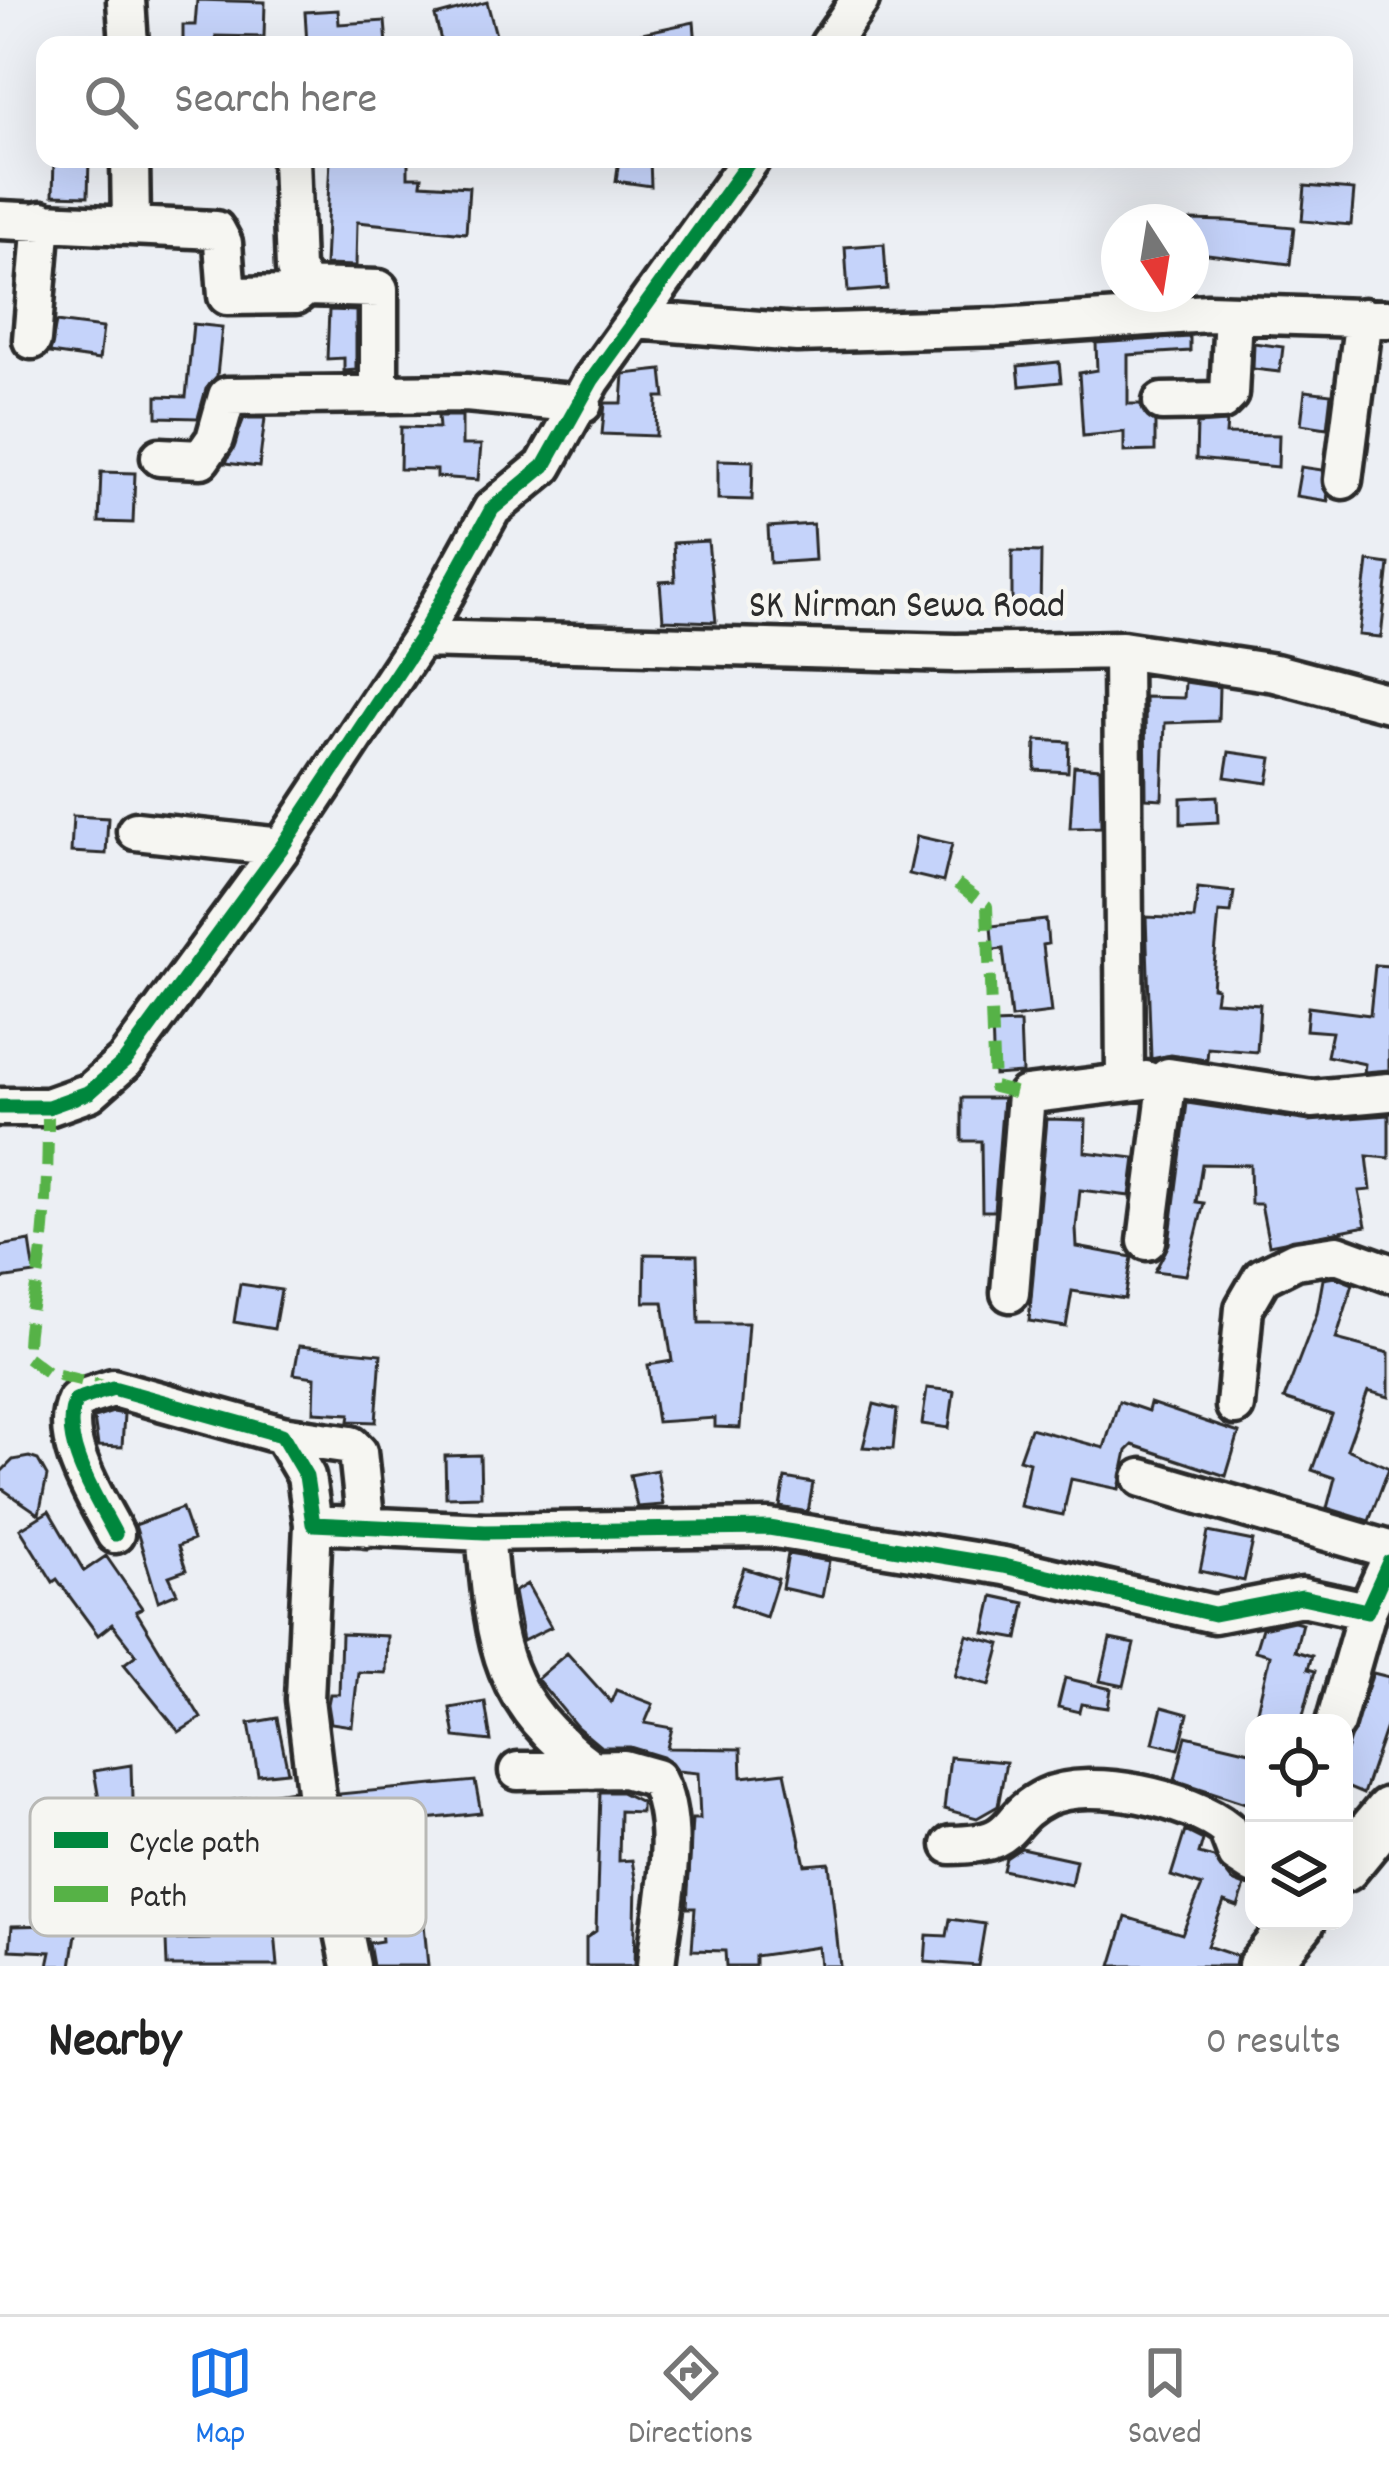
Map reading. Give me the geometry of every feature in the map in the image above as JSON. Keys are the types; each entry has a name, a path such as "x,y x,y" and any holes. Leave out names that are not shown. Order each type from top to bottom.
{"main road":[{"path":"1353,1857 1389,1812"}],"street":[{"path":"126,0 128,36"},
{"path":"836,36 860,0"},
{"path":"130,168 131,225"},
{"path":"291,168 295,269 306,287"},
{"path":"0,1107 48,1107 90,1092 125,1061 282,847 420,639 492,509 544,466 583,404 592,380 745,168"},
{"path":"0,220 216,230 223,243 226,296 296,295 306,287 379,290 380,393"},
{"path":"32,340 42,220"},
{"path":"637,320 797,333 1233,314 1376,318 1343,480"},
{"path":"1162,402 1222,401 1229,394 1233,314"},
{"path":"160,457 201,459 215,439 227,396 466,393 583,404"},
{"name":"SK Nirman Sewa Road","path":"420,639 956,653 1122,650 1275,673 1389,704"},
{"path":"1122,650 1125,1082"},
{"path":"136,831 282,847"},
{"path":"1147,1241 1168,1078"},
{"path":"1010,1293 1026,1095 1168,1078 1312,1099 1389,1092"},
{"path":"1235,1406 1244,1307 1262,1277 1296,1260 1337,1254 1389,1273"},
{"path":"115,1534 85,1476 71,1426 76,1400 113,1388 282,1435 351,1445 358,1452 366,1528"},
{"path":"282,1435 306,1476 313,1524 305,1699 317,1798"},
{"path":"1142,1478 1389,1550"},
{"path":"313,1524 485,1532 769,1528 1004,1566 1214,1614 1302,1597 1367,1611"},
{"path":"485,1532 493,1618 519,1700 551,1739 593,1770"},
{"path":"1338,1714 1367,1611 1389,1562"},
{"path":"518,1772 640,1770 656,1778 667,1797 656,1966"},
{"path":"951,1845 987,1845 1004,1838 1043,1798 1088,1789 1182,1805 1227,1828 1238,1855 1245,1860"},
{"path":"345,1936 351,1966"}],"building":[{"path":"197,0 265,2 264,36 183,36 183,25 195,25"},
{"path":"487,2 496,35 440,36 435,16"},
{"path":"338,10 339,24 385,21 386,36 306,36 305,12"},
{"path":"694,22 695,36 628,36"},
{"path":"54,168 89,168 88,196 53,195"},
{"path":"330,168 408,168 408,177 422,177 421,184 469,187 466,233 357,222 356,266 325,265"},
{"path":"618,168 650,168 651,186 616,181"},
{"path":"1305,186 1354,190 1351,225 1302,221"},
{"path":"1209,220 1294,227 1290,264 1209,254"},
{"path":"884,244 887,289 848,292 845,247"},
{"path":"329,310 356,311 356,370 344,371 344,358 327,359"},
{"path":"56,322 103,328 99,360 50,353"},
{"path":"193,324 222,327 217,376 206,389 198,418 157,417 157,396 186,397"},
{"path":"1190,337 1190,351 1128,355 1128,404 1140,404 1155,423 1155,451 1124,452 1124,432 1083,436 1079,373 1097,370 1096,343"},
{"path":"1254,343 1283,347 1280,372 1253,369"},
{"path":"1059,362 1061,382 1020,386 1018,366"},
{"path":"662,370 665,397 657,397 656,436 602,434 605,403 622,403 624,374"},
{"path":"1305,391 1331,394 1327,428 1301,424"},
{"path":"438,416 462,416 462,445 481,445 478,480 437,477 437,470 400,469 401,427 439,428"},
{"path":"244,418 265,418 259,467 226,463"},
{"path":"1227,422 1226,434 1279,435 1278,467 1196,459 1197,424"},
{"path":"718,460 753,461 752,500 718,499"},
{"path":"1301,467 1322,470 1328,501 1296,496"},
{"path":"101,472 135,473 133,523 99,522"},
{"path":"813,524 815,560 770,563 768,527"},
{"path":"708,541 716,622 663,620 660,582 675,581 673,543"},
{"path":"1012,551 1041,552 1040,615 1012,615"},
{"path":"1368,561 1389,564 1381,637 1359,635"},
{"path":"1185,682 1219,687 1218,721 1165,723 1162,799 1146,798 1145,697 1184,698"},
{"path":"1036,740 1069,742 1068,772 1035,770"},
{"path":"1229,752 1272,758 1268,783 1225,777"},
{"path":"1074,766 1100,768 1101,827 1070,828"},
{"path":"1217,796 1218,822 1181,824 1181,798"},
{"path":"73,816 108,818 106,854 71,852"},
{"path":"917,836 952,844 943,882 909,874"},
{"path":"1198,888 1234,892 1231,913 1219,912 1212,987 1217,988 1215,1001 1260,1004 1257,1052 1208,1048 1207,1060 1171,1055 1151,1059 1146,917 1194,919"},
{"path":"1046,920 1048,944 1043,945 1051,1013 1011,1018 1003,949 993,950 991,926"},
{"path":"1375,965 1389,966 1389,1070 1364,1072 1365,1064 1327,1056 1332,1032 1306,1030 1308,1007 1370,1015"},
{"path":"1020,1023 1022,1073 994,1075 992,1024"},
{"path":"962,1098 1003,1098 994,1211 982,1211 981,1141 962,1141"},
{"path":"1187,1103 1309,1121 1389,1115 1389,1158 1367,1156 1371,1190 1359,1191 1366,1226 1269,1245 1261,1204 1251,1204 1250,1165 1202,1164 1196,1202 1204,1203 1186,1275 1155,1271 1169,1244"},
{"path":"1047,1119 1086,1120 1085,1152 1135,1158 1130,1196 1080,1190 1076,1228 1077,1247 1132,1257 1125,1299 1072,1291 1066,1327 1029,1321"},
{"path":"30,1241 35,1274 0,1279 0,1246"},
{"path":"645,1254 697,1255 699,1323 748,1323 740,1428 715,1427 715,1418 657,1422 648,1365 672,1361 663,1302 644,1302"},
{"path":"1335,1277 1353,1284 1336,1339 1389,1353 1389,1397 1368,1391 1347,1449 1389,1468 1369,1521 1327,1508 1335,1478 1312,1470 1332,1415 1284,1399 1317,1313 1323,1279"},
{"path":"240,1284 281,1290 274,1329 234,1322"},
{"path":"299,1346 381,1354 376,1422 349,1421 350,1414 314,1412 315,1377 294,1374"},
{"path":"927,1388 954,1391 949,1428 922,1424"},
{"path":"1119,1401 1148,1411 1150,1403 1239,1433 1226,1476 1133,1445 1127,1451 1119,1489 1071,1479 1063,1515 1020,1506 1029,1462 1019,1459 1030,1428 1104,1448"},
{"path":"874,1404 897,1410 893,1449 863,1447"},
{"path":"124,1414 122,1447 98,1446 94,1418"},
{"path":"480,1455 481,1496 446,1497 445,1456"},
{"path":"13,1460 38,1460 47,1476 39,1514 1,1488 1,1472"},
{"path":"657,1470 663,1505 637,1507 630,1475"},
{"path":"785,1478 813,1483 808,1512 780,1507"},
{"path":"182,1508 193,1540 178,1546 186,1570 169,1576 177,1593 158,1601 135,1525"},
{"path":"49,1511 84,1571 106,1556 142,1608 136,1611 201,1718 179,1732 124,1664 136,1655 112,1624 98,1635 57,1579 53,1582 20,1529"},
{"path":"1208,1532 1253,1541 1244,1581 1200,1571"},
{"path":"788,1554 829,1561 822,1597 782,1588"},
{"path":"744,1568 778,1579 766,1617 731,1605"},
{"path":"527,1584 551,1627 523,1641 514,1592"},
{"path":"993,1596 1025,1603 1018,1639 985,1633"},
{"path":"1302,1623 1295,1651 1312,1656 1308,1669 1315,1671 1303,1714 1256,1714 1270,1655 1255,1651 1262,1628"},
{"path":"341,1634 387,1636 386,1673 358,1672 352,1726 331,1723 328,1704 330,1694 339,1694"},
{"path":"967,1635 1001,1644 990,1685 955,1676"},
{"path":"1110,1639 1134,1644 1124,1686 1100,1681"},
{"path":"567,1653 611,1702 616,1690 653,1704 645,1723 672,1728 667,1748 741,1749 742,1777 785,1772 805,1865 829,1863 840,1966 820,1966 818,1947 755,1956 755,1966 726,1966 725,1951 692,1950 695,1908 687,1908 692,1819 700,1819 698,1773 677,1771 663,1757 630,1747 601,1747 577,1727 537,1679"},
{"path":"1373,1673 1389,1677 1389,1718 1363,1794 1353,1790 1353,1730"},
{"path":"1065,1678 1111,1689 1108,1708 1081,1704 1079,1712 1058,1707"},
{"path":"485,1702 491,1741 455,1737 450,1708"},
{"path":"1162,1707 1188,1714 1179,1749 1153,1743"},
{"path":"277,1718 288,1772 258,1775 249,1723"},
{"path":"1186,1736 1245,1750 1245,1803 1175,1780"},
{"path":"950,1757 1006,1762 998,1806 977,1818 944,1809"},
{"path":"131,1765 132,1798 99,1798 94,1771"},
{"path":"475,1781 481,1813 426,1819 426,1798 340,1798 339,1794"},
{"path":"600,1792 621,1792 641,1802 641,1812 620,1811 619,1861 632,1860 636,1883 634,1966 586,1966 586,1938 596,1931"},
{"path":"1185,1831 1203,1840 1199,1854 1214,1858 1232,1881 1245,1886 1238,1907 1224,1902 1207,1946 1237,1956 1235,1966 1111,1966 1126,1917 1182,1934 1202,1886 1171,1876"},
{"path":"1021,1848 1076,1860 1071,1885 1003,1870 1006,1858"},
{"path":"950,1919 985,1924 978,1966 925,1962 927,1935 947,1936"},
{"path":"12,1926 30,1926 30,1936 76,1936 71,1966 48,1966 51,1952 10,1950"},
{"path":"275,1936 278,1966 167,1966 166,1940"},
{"path":"382,1936 425,1936 428,1966 373,1966 369,1943 382,1941"}],"marked path":[{"path":"957,884 987,906 994,1087 1026,1095"},
{"path":"48,1107 44,1226 27,1357 47,1372 104,1386"}],"cycle path":[{"path":"0,1107 48,1107 90,1092 125,1061 282,847 420,639 492,509 544,466 592,380 745,168"},
{"path":"115,1534 75,1450 71,1416 76,1400 113,1388 282,1435 306,1476 313,1524 485,1532 769,1528 1004,1566 1214,1614 1302,1597 1367,1611 1389,1562"}]}
